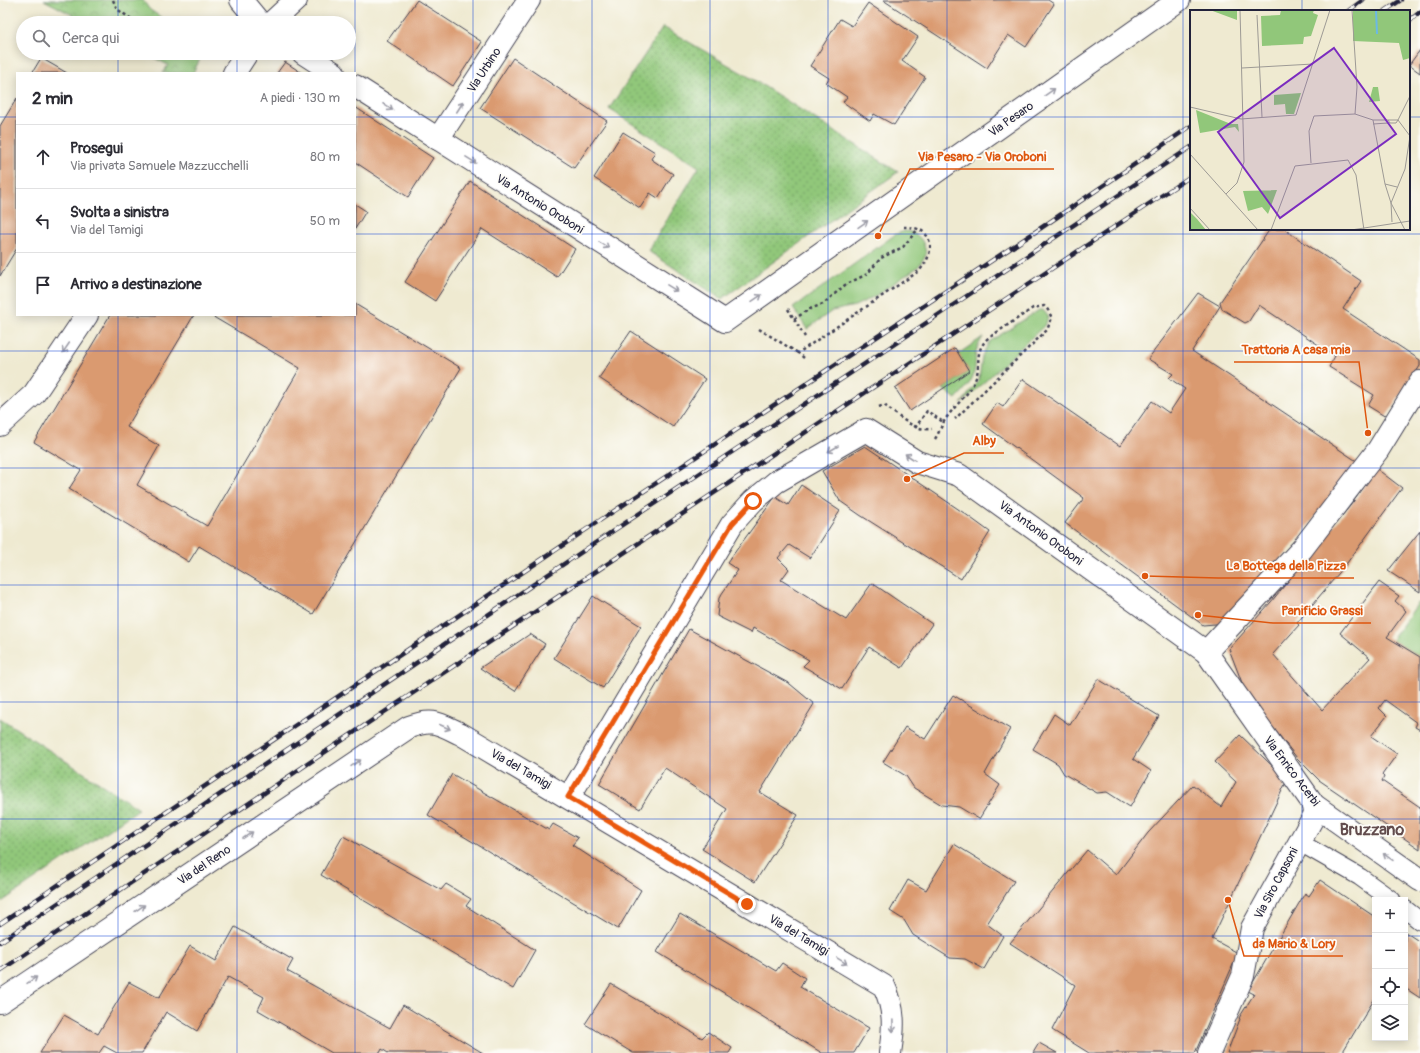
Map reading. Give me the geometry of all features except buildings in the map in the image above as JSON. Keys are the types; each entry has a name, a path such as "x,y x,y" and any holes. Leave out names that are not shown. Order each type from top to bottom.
{"street":[{"path":"241,0 254,16"},
{"path":"279,16 296,0"},
{"name":"Via Urbino","path":"438,139 530,0"},
{"name":"Via Pesaro","path":"725,320 774,287 1165,4"},
{"path":"235,72 242,60"},
{"path":"314,60 332,72"},
{"name":"Via Antonio Oroboni","path":"356,87 725,320"},
{"path":"0,425 34,394 86,316"},
{"path":"1206,652 1302,549 1378,450 1420,382"},
{"path":"568,797 732,524 753,501 776,482 869,419"},
{"name":"Via Antonio Oroboni","path":"869,419 917,462 959,475 1206,652"},
{"name":"Via Enrico Acerbi","path":"1206,652 1314,805 1420,880"},
{"name":"Via del Tamigi","path":"409,727 425,721 441,725 461,734 884,986 890,999 894,1027 890,1053"},
{"name":"Via del Reno","path":"0,1002 409,727"},
{"name":"Via Siro Capsoni","path":"1209,1053 1243,976 1252,928 1314,814 1314,805"}],"lane":[{"path":"1299,842 1360,877 1388,897"},
{"path":"1408,911 1420,921"}],"path":[{"path":"113,0 117,9 127,16"},
{"path":"798,353 919,271 930,256 931,247 924,233 911,227 898,229"},
{"path":"794,319 823,304 845,285 867,274 882,258 903,247 918,229"},
{"path":"774,287 805,337"},
{"path":"917,462 940,432 944,422 976,379 979,350 987,339 1033,308 1044,306 1052,318 1047,330 955,419"},
{"path":"758,328 804,358"},
{"path":"869,419 884,405 915,428 921,430 932,429"},
{"path":"915,428 927,411 944,422"}],"green space":[{"path":"44,0 143,0 149,9 159,16 75,16"},
{"path":"663,27 756,81 898,172 722,299 648,251 699,167 609,109"},
{"path":"158,60 200,60 194,72 164,72 168,65"},
{"path":"905,231 914,233 923,242 926,255 918,267 875,296 855,306 832,311 807,329 793,308 896,234"},
{"path":"1039,310 1043,310 1048,316 1046,324 961,404 979,380 982,356 989,342"},
{"path":"983,337 977,349 975,370 972,379 956,399 943,389 969,371 958,354"},
{"path":"1418,603 1420,604 1420,657 1392,640"},
{"path":"0,718 139,809 0,903"}],"railway":[{"path":"1349,10 1363,0"},
{"path":"1386,10 1401,0"},
{"path":"1410,20 1420,12"},
{"path":"0,924 593,525 1038,230 1190,127"},
{"path":"0,942 601,539 1190,148"},
{"path":"0,971 386,711 1190,177"}],"place":[{"name":"Via Pesaro - Via Oroboni","path":"878,236"},
{"name":"Trattoria A casa mia","path":"1368,433"},
{"name":"Alby","path":"907,479"},
{"name":"La Bottega della Pizza","path":"1145,576"},
{"name":"Panificio Grassi","path":"1198,615"},
{"name":"da Mario & Lory","path":"1228,900"}],"district":[{"name":"Bruzzano","path":"1372,829"}],"route":[{"path":"747,904 568,797 732,524 753,501"}]}
